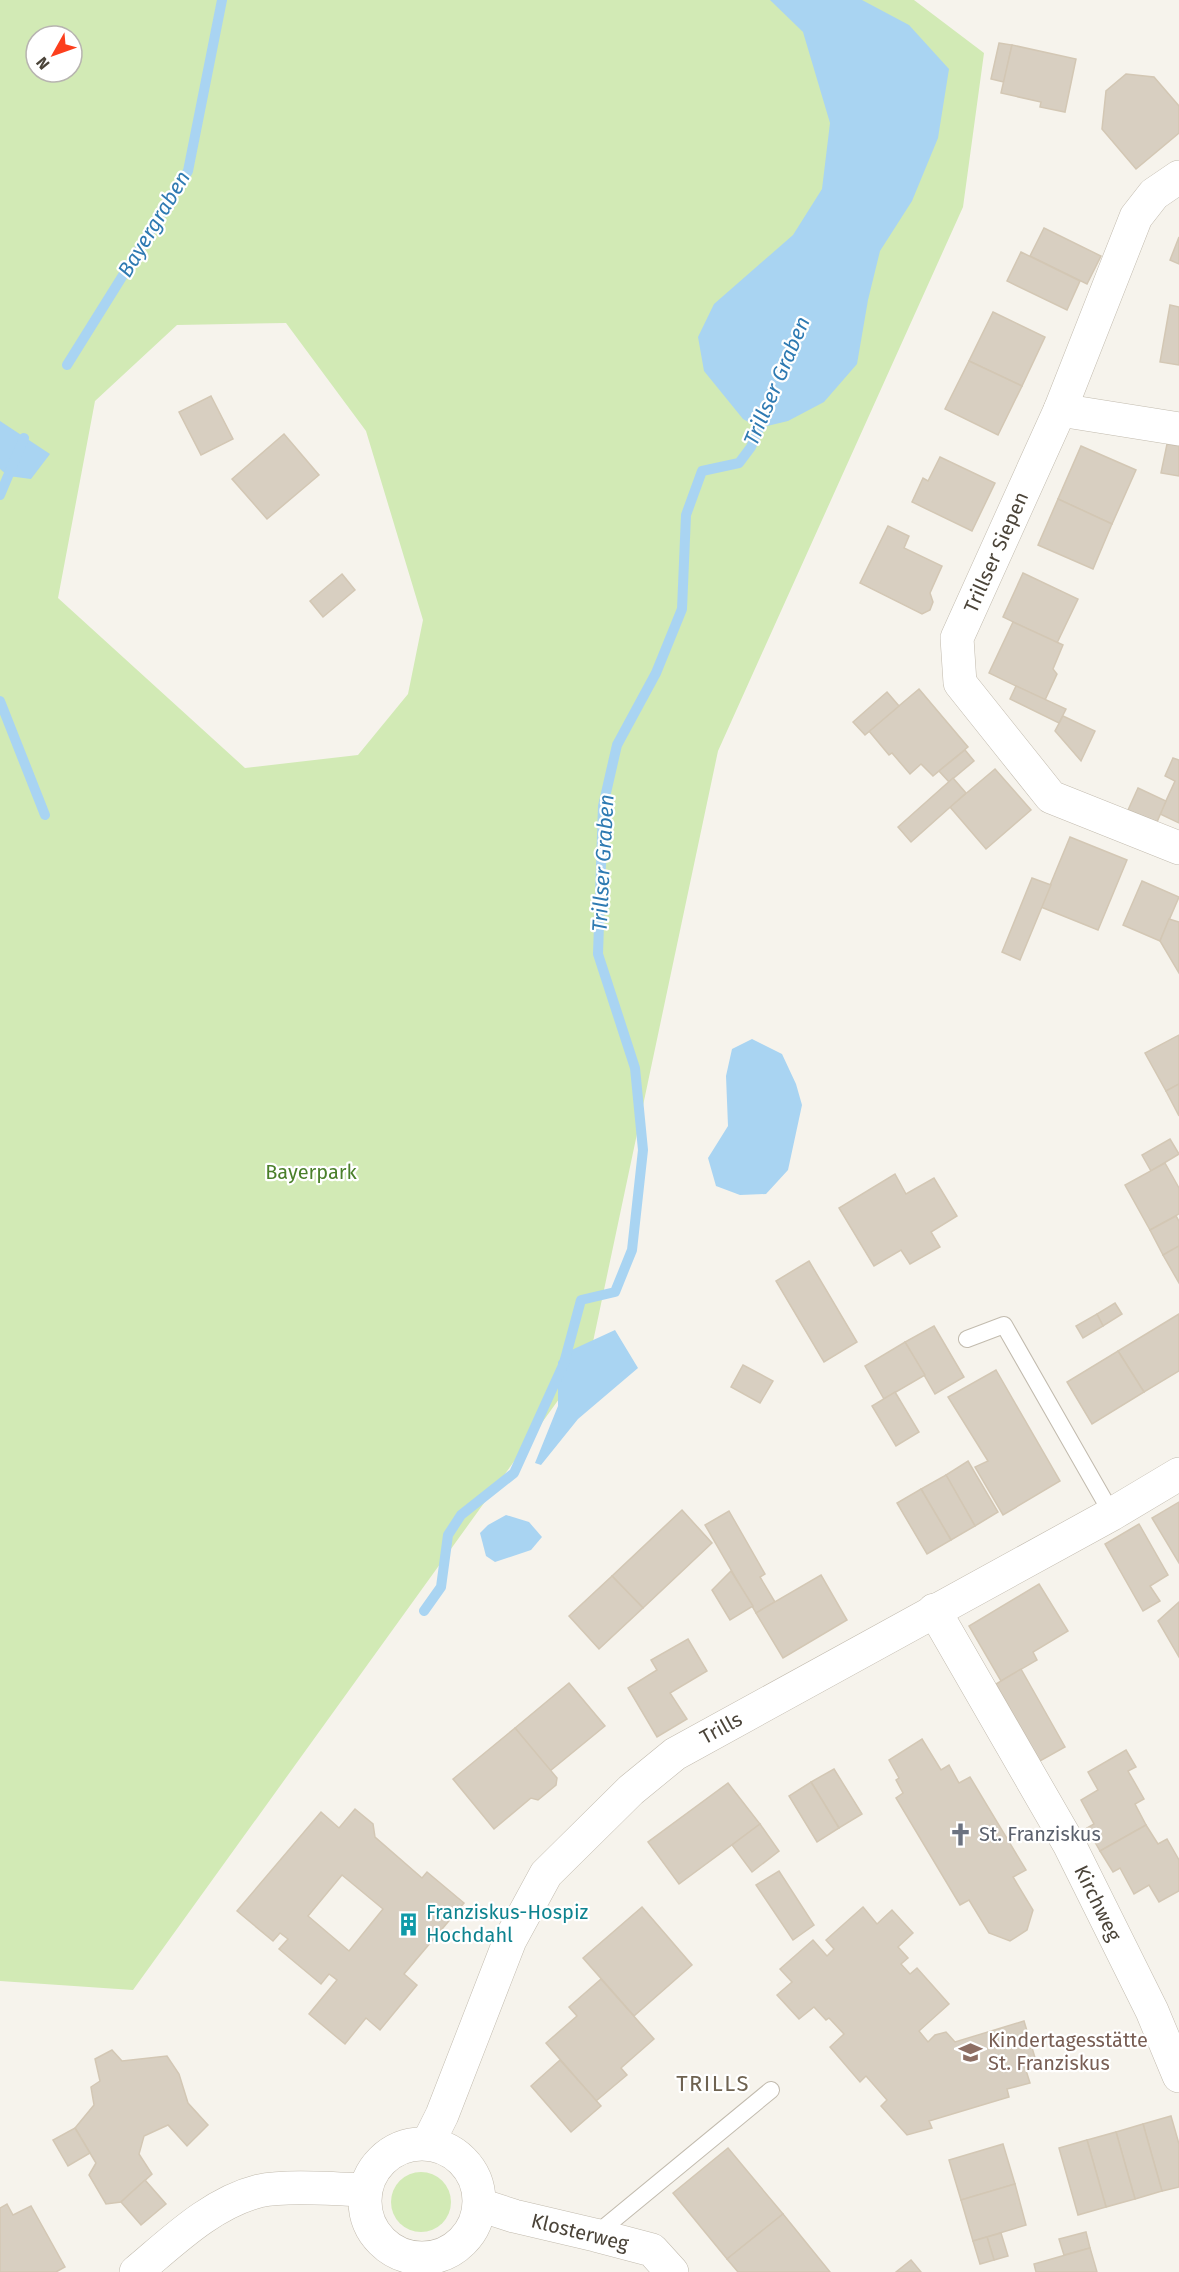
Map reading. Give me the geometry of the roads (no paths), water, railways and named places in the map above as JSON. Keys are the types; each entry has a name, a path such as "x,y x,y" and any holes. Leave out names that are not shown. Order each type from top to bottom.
{"street":[{"name":"Trillser Siepen","path":"1179,177 1154,194 1136,217 1060,410 957,638 960,683 1051,797 1179,848"},
{"path":"1060,410 1179,429"},
{"name":"Trills","path":"428,2143 442,2115 510,1940 546,1874 631,1790 675,1754 1112,1514 1179,1474"},
{"name":"Kirchweg","path":"934,1610 1069,1844 1152,2012 1179,2076"},
{"path":"428,2143 445,2148 460,2158 478,2187 480,2205 476,2222 467,2237 454,2250 438,2257 400,2264 369,2224 364,2207 365,2190 373,2170 388,2154 407,2145 428,2143"},
{"path":"136,2272 188,2229 228,2204 259,2191 365,2190"},
{"name":"Klosterweg","path":"480,2205 514,2216 652,2250 672,2272"}],"lane":[{"path":"967,1339 1004,1325 1112,1514"},
{"path":"595,2235 771,2090"}],"water":[{"path":"770,0 862,0 909,25 949,69 938,138 912,201 880,251 868,300 857,364 824,402 788,421 759,428 743,419 704,371 698,337 714,304 793,235 822,189 830,123 803,32"},
{"path":"0,421 50,454 31,479 8,476 0,469"},
{"path":"752,1039 782,1054 796,1084 802,1105 788,1170 766,1194 740,1195 716,1186 708,1158 728,1126 726,1076 732,1049"},
{"path":"615,1330 638,1368 578,1419 541,1465 535,1463 558,1406 558,1362 565,1353"},
{"path":"506,1515 529,1522 542,1537 531,1550 495,1562 486,1556 480,1533 488,1525"}],"waterway":[{"name":"Bayergraben","path":"67,365 188,171 222,0"},
{"name":"Trillser Graben","path":"424,1611 441,1587 448,1535 461,1515 514,1473 564,1363 581,1300 615,1292 632,1250 643,1150 635,1068 598,954 603,806 617,745 656,673 682,609 686,515 702,471 739,463 751,447 765,415"},
{"name":"Bayergraben","path":"0,495 24,438"},
{"name":"Bayergraben","path":"0,701 45,815"}],"place":[{"name":"St. Franziskus","path":"961,1834"},
{"name":"Franziskus-Hospiz Hochdahl","path":"408,1924"},
{"name":"Kindertagesstätte St. Franziskus","path":"970,2052"}],"district":[{"name":"TRILLS","path":"713,2083"}],"park label":[{"name":"Bayerpark","path":"311,1172"}]}
